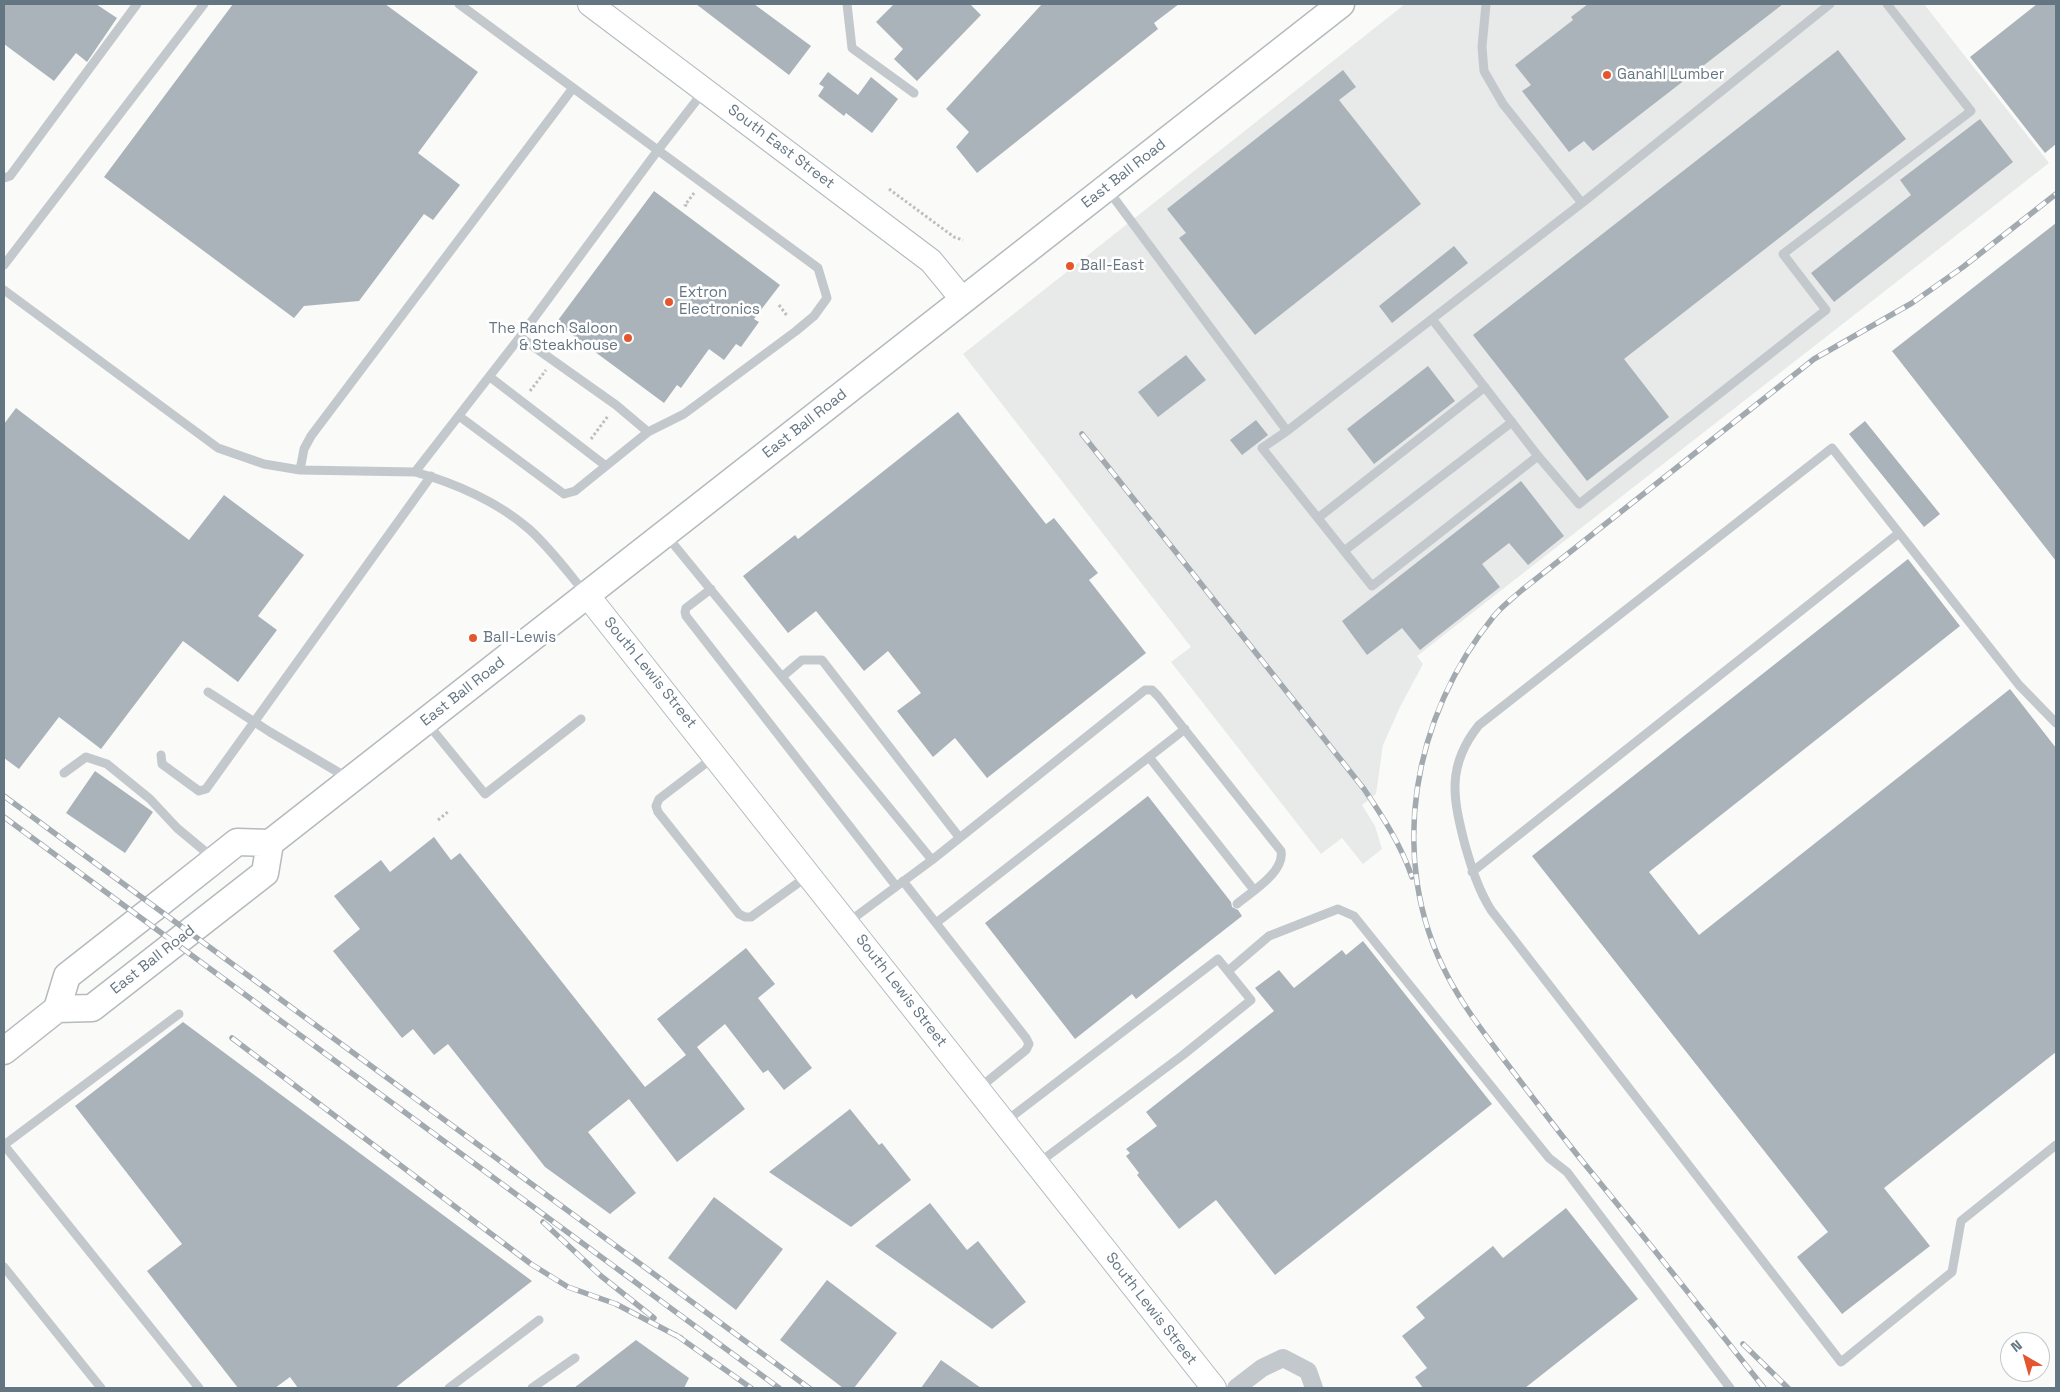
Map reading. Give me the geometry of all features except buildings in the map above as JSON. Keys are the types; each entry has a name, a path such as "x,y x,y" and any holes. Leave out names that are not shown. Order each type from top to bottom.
{"main road":[{"name":"South East Street","path":"590,4 932,261 963,300"},
{"name":"East Ball Road","path":"57,1009 92,1008 265,872 270,843 1341,4"},
{"name":"South Lewis Street","path":"587,595 1214,1388"},
{"path":"4,1051 57,1009 67,976 237,842 270,843"}],"street":[{"path":"1236,1388 1262,1368 1283,1358 1308,1371 1314,1388"}],"lane":[{"path":"4,178 10,176 137,4"},
{"path":"4,265 204,4"},
{"path":"459,4 818,268 828,298 814,316 796,331 684,414 648,432 575,491 564,494 459,416"},
{"path":"847,4 852,48 914,93"},
{"path":"1486,4 1482,46 1484,70 1503,104 1582,203"},
{"path":"1538,456 1372,586 1262,448 1287,431 1582,203 1830,4"},
{"path":"1432,319 1538,456 1579,504 1826,310 1783,254 1971,111 1887,4"},
{"path":"300,470 304,449 311,436 573,88"},
{"path":"416,472 490,377 658,150 705,90"},
{"path":"1106,188 1287,431"},
{"path":"4,290 218,448 264,464 300,470 416,472 431,476 480,498 507,513 528,528 550,550 587,595"},
{"path":"520,337 616,405 648,432"},
{"path":"490,377 606,466"},
{"path":"1318,518 1485,387"},
{"path":"1344,551 1512,422"},
{"path":"2056,722 2019,685 1832,448 1478,725 1465,742 1458,765 1455,787 1456,811 1472,872 1480,893 1491,910 1841,1362 1952,1272 1961,1221 2056,1145"},
{"path":"161,755 162,764 195,788 202,791 206,789 431,476"},
{"path":"665,534 712,589 932,860"},
{"path":"1472,872 1899,534"},
{"path":"712,589 686,608 684,612 686,616 899,883 936,924 1026,1038 1029,1044 1026,1050 978,1089"},
{"path":"783,676 802,660 822,660 959,838"},
{"path":"847,923 932,860 1145,690 1152,690 1158,696 1281,851 1282,862 1276,871 1237,904"},
{"path":"208,692 351,780"},
{"path":"425,721 485,794 581,719"},
{"path":"936,924 1185,729"},
{"path":"716,756 659,799 656,806 658,812 739,914 745,917 751,917 809,875"},
{"path":"64,773 86,757 107,764 150,799 178,828 215,860"},
{"path":"1149,757 1254,890"},
{"path":"1228,971 1269,936 1338,909 1354,916 1549,1158 1566,1172 1730,1388"},
{"path":"1004,1122 1218,959 1251,1000 1037,1164"},
{"path":"179,1014 4,1145 199,1388"},
{"path":"4,1267 101,1388"},
{"path":"448,1388 539,1320"},
{"path":"532,1388 575,1358"}],"path":[{"path":"889,189 954,237 964,240"},
{"path":"687,206 685,205 695,191"},
{"path":"779,305 788,317"},
{"path":"528,394 546,370"},
{"path":"590,440 608,415"},
{"path":"438,820 450,811"}],"shaded area":[{"path":"1405,4 1924,4 2049,163 1417,656 1423,664 1400,707 1383,745 1376,794 1362,805 1375,826 1382,849 1363,864 1342,838 1321,854 1171,662 1191,647 963,354"}],"railway":[{"path":"1764,1388 1548,1118 1474,1019 1447,975 1428,930 1417,883 1414,836 1417,789 1427,742 1444,697 1466,655 1494,616 1508,602 1814,359 1912,303 1963,267 2056,194"},
{"path":"1082,434 1364,789 1397,842 1412,877"},
{"path":"4,796 809,1388"},
{"path":"4,817 779,1388"},
{"path":"232,1038 531,1264 568,1287 616,1304 681,1338"},
{"path":"543,1222 601,1276 654,1318"},
{"path":"676,1335 751,1388"},
{"path":"1743,1344 1788,1388"}],"place":[{"name":"Ganahl Lumber","path":"1607,75"},
{"name":"Ball-East","path":"1070,266"},
{"name":"Extron Electronics","path":"669,302"},
{"name":"The Ranch Saloon & Steakhouse","path":"628,338"},
{"name":"Ball-Lewis","path":"473,638"}]}
